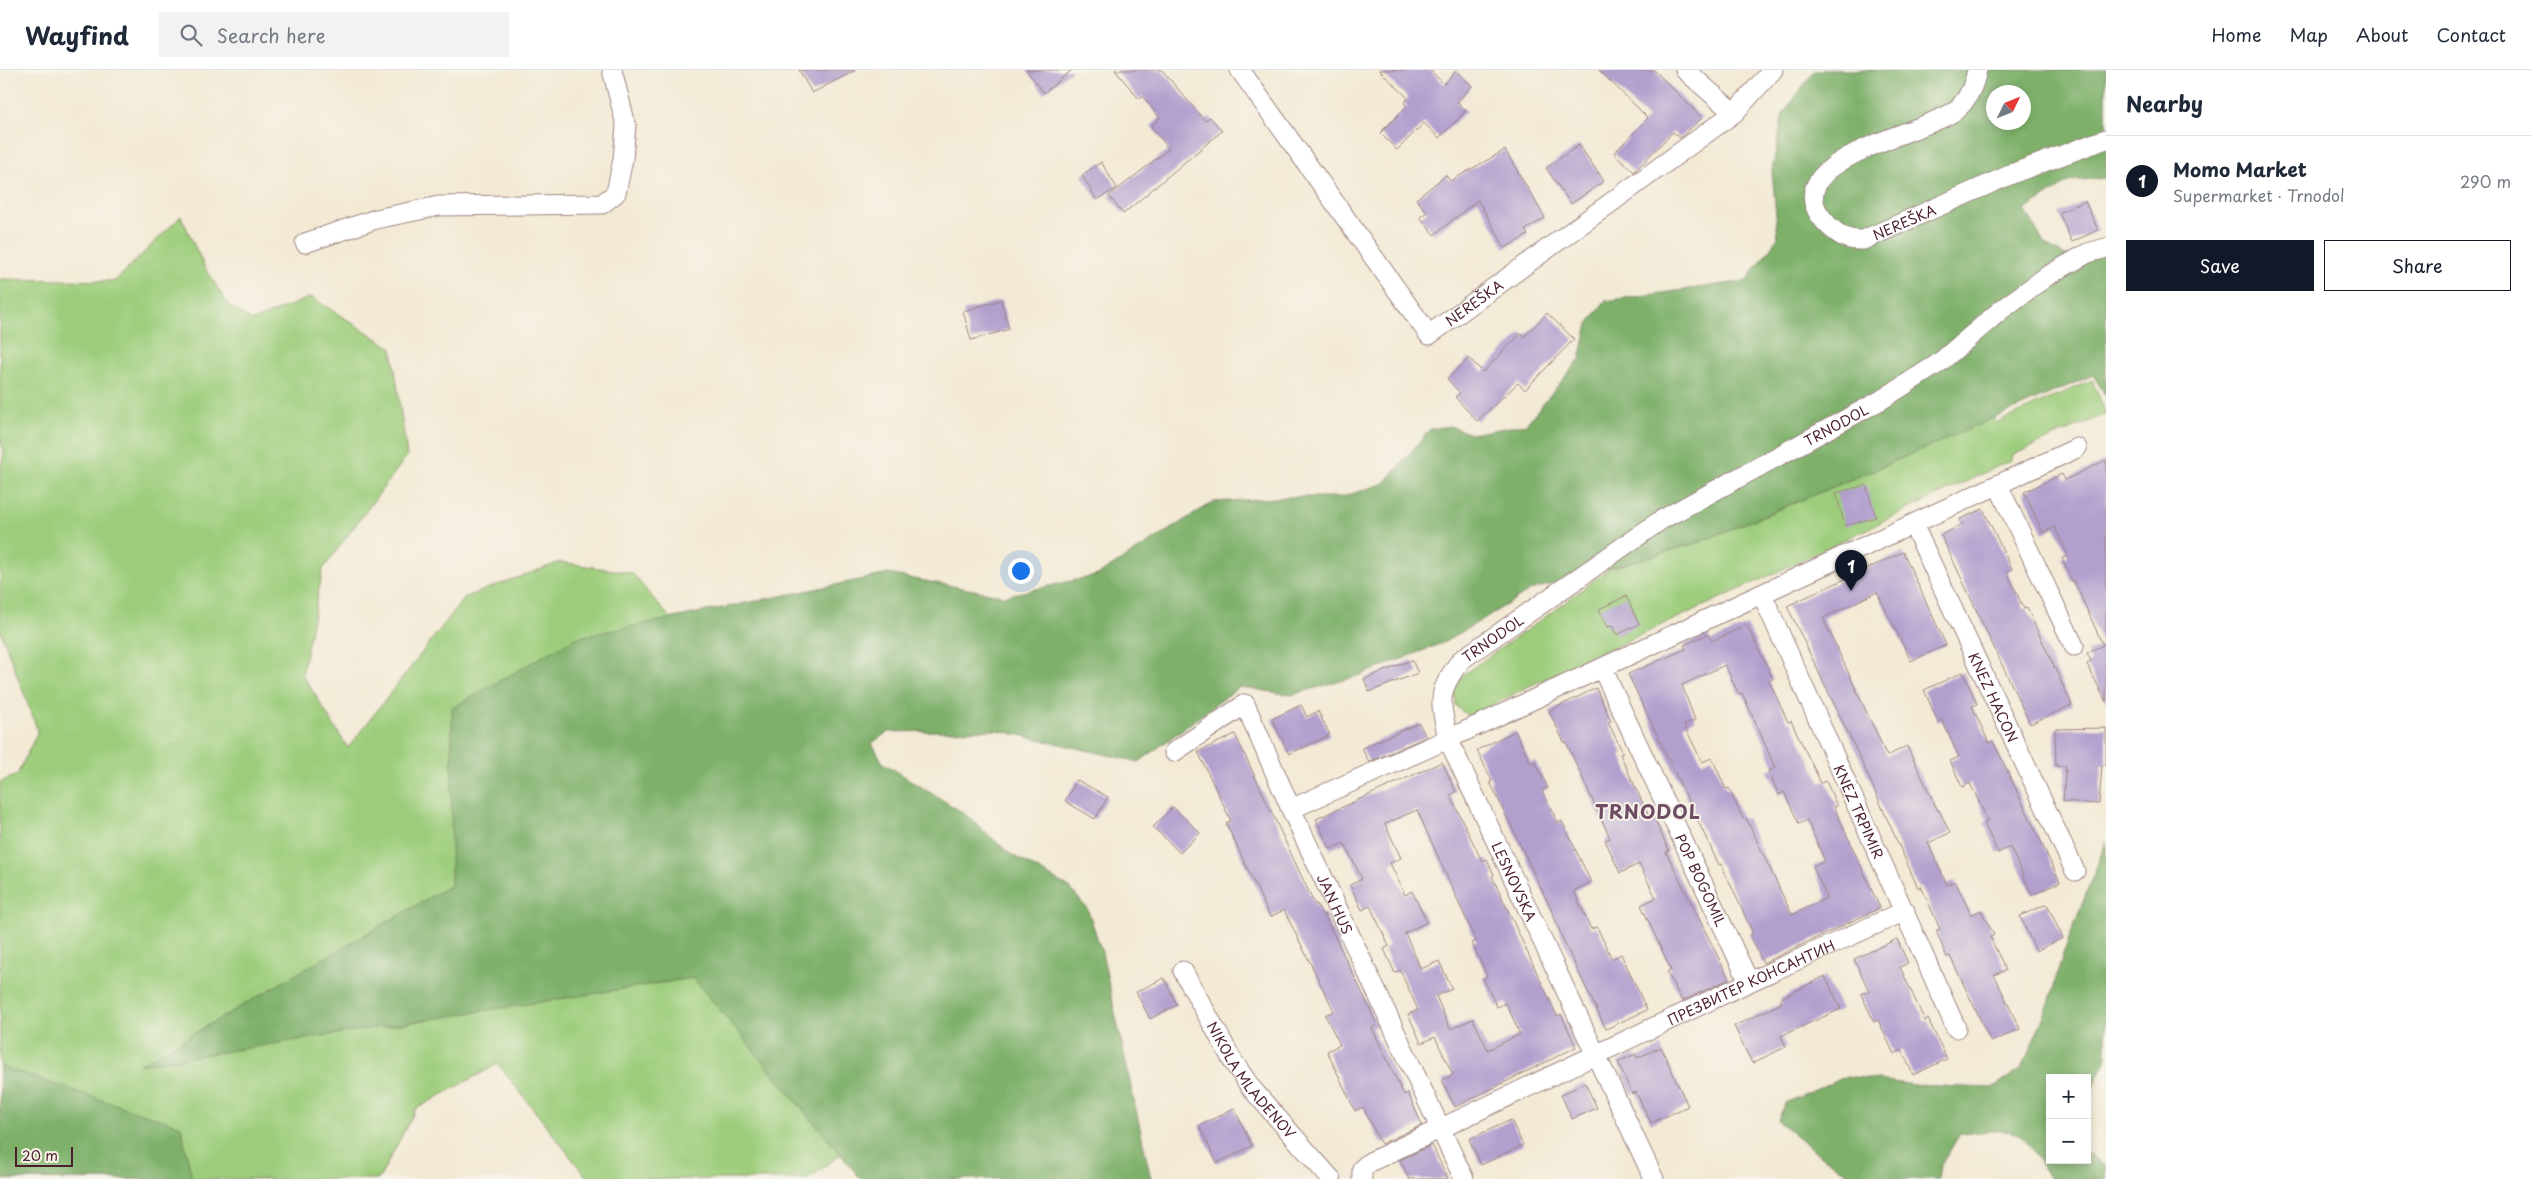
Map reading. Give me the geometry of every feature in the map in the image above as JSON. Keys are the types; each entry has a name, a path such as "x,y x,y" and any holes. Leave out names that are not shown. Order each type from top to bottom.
{"street":[{"path":"305,243 376,220 439,206 602,204 616,193 623,159 626,125 612,70"},
{"name":"NEREŠKA","path":"1240,70 1428,334 1734,113 1773,70"},
{"path":"1685,70 1734,113"},
{"name":"NEREŠKA","path":"1977,70 1970,93 1956,110 1930,124 1855,154 1823,174 1815,187 1816,204 1826,222 1836,232 1853,240 1875,235 2014,173 2106,139"},
{"name":"TRNODOL","path":"1448,739 1441,705 1444,681 1461,660 1661,520 1881,400 1939,363 2001,310 2047,276 2088,253 2106,248"},
{"path":"1291,809 1448,739 2077,448"},
{"path":"1998,485 2074,646"},
{"name":"KNEZ HACON","path":"1913,524 2075,871"},
{"name":"KNEZ TRPIMIR","path":"1762,594 1956,1028"},
{"name":"POP BOGOMIL","path":"1602,668 1749,982"},
{"name":"JAN HUS","path":"1174,752 1245,704 1291,809 1464,1179"},
{"name":"LESNOVSKA","path":"1448,739 1654,1179"},
{"name":"ПРЕЗВИТЕР КОНСАНТИН","path":"1440,1128 1749,982 1905,912"},
{"name":"NIKOLA MLADENOV","path":"1183,971 1243,1076 1330,1179"},
{"path":"1362,1179 1362,1169 1370,1162 1440,1128"}],"green space":[{"path":"1815,70 2106,70 2106,178 2070,181 2025,210 2045,245 2072,259 2106,253 2106,396 2093,375 1886,465 1697,543 1531,590 1445,642 1358,676 1291,695 1239,687 1139,762 997,730 888,732 872,743 883,763 965,814 1009,853 1070,888 1088,910 1102,952 1151,1179 861,1179 693,978 139,1065 451,885 452,708 575,638 888,574 1005,596 1098,575 1213,502 1289,497 1342,497 1385,483 1430,429 1450,426 1471,434 1526,424 1580,359 1588,324 1605,301 1746,281 1778,238 1772,170 1783,114"},
{"path":"181,216 204,266 228,305 252,321 311,297 392,348 407,456 323,569 302,674 348,748 465,597 560,562 632,573 744,706 924,1092 808,1179 588,1179 498,1064 416,1109 379,1179 0,1179 0,782 17,775 38,731 0,630 0,471 4,453 0,438 0,279 115,281"},
{"path":"2092,380 2106,414 2011,456 2011,460 1760,580 1527,687 1474,715 1468,716 1456,706 1454,690 1464,674 1548,615 1610,568 1697,543 1886,465 1993,417 1996,423"},
{"path":"2106,842 2106,1061 2091,1093 2091,1074 2046,1074 2046,1164 2091,1164 2091,1155 2106,1167 2106,1179 2050,1179 2025,1140 2015,1133 1996,1131 1960,1134 1941,1165 1939,1179 1856,1179 1817,1153 1778,1121 1785,1103 1847,1076 1915,1085 1992,1088 2022,1068 2049,1003 2063,954"},
{"path":"0,1066 181,1126 192,1179 0,1179"}],"building":[{"path":"799,70 856,70 812,93"},
{"path":"1026,70 1072,70 1044,93"},
{"path":"1115,70 1162,70 1205,121 1210,117 1222,131 1123,214 1109,196 1169,149 1151,126 1160,118 1142,96 1139,99"},
{"path":"1379,70 1430,70 1444,84 1456,71 1472,86 1457,102 1466,111 1439,138 1424,123 1397,150 1380,133 1407,106 1404,103 1408,98"},
{"path":"1599,70 1654,70 1702,118 1680,138 1673,132 1634,172 1614,153 1648,118"},
{"path":"1579,145 1604,181 1571,204 1546,168"},
{"path":"1505,150 1545,218 1525,230 1528,235 1505,248 1478,200 1434,235 1420,217 1427,212 1416,199 1446,175 1450,181"},
{"path":"1101,162 1117,188 1097,200 1082,175"},
{"path":"2085,201 2098,230 2072,242 2059,213"},
{"path":"1001,300 1009,329 971,340 963,311"},
{"path":"1547,313 1574,339 1525,390 1518,383 1477,421 1455,397 1460,393 1447,379 1469,358 1483,372 1521,333 1524,337"},
{"path":"2106,460 2106,702 2087,664 2091,661 2087,653 2103,645 2062,558 2068,556 2055,527 2043,533 2024,492 2062,474 2065,480"},
{"path":"1866,485 1876,517 1845,526 1836,493"},
{"path":"1983,509 2012,569 2007,572 2024,609 2027,608 2072,705 2030,724 1941,535 1963,524 1960,519"},
{"path":"1903,552 1946,645 1911,661 1877,592 1823,618 1887,756 1907,746 1950,833 1928,843 1947,885 1955,881 1971,915 1981,910 1994,935 1990,937 2006,970 1994,975 2020,1029 1991,1042 1950,956 1947,957 1936,931 1940,929 1921,886 1918,888 1860,758 1787,606"},
{"path":"1626,596 1639,624 1617,635 1612,626 1608,627 1599,609"},
{"path":"1747,625 1773,679 1769,681 1788,722 1791,721 1821,783 1826,781 1837,806 1834,807 1880,908 1763,963 1750,935 1753,933 1721,864 1719,865 1628,674 1686,649 1684,645 1708,634 1712,641","holes":["1725,665 1739,695 1742,693 1775,768 1768,771 1779,795 1784,792 1799,824 1807,820 1825,861 1813,866 1826,896 1825,899 1792,915 1746,818 1743,819 1729,788 1726,789 1712,758 1702,762 1684,725 1695,720 1682,685"]},
{"path":"1412,660 1418,673 1369,692 1364,679"},
{"path":"1963,672 1977,704 1972,706 1989,743 1993,741 2060,882 2032,895 2010,847 1998,853 1984,823 1988,821 1970,783 1962,787 1950,761 1959,757 1942,720 1938,722 1924,690"},
{"path":"1596,688 1611,721 1608,722 1623,753 1620,754 1650,819 1654,818 1669,851 1666,852 1729,979 1682,1001 1667,972 1671,970 1641,905 1656,898 1639,864 1620,873 1605,840 1610,838 1566,742 1564,742 1549,711"},
{"path":"1301,705 1307,717 1318,711 1330,735 1289,754 1272,719"},
{"path":"1419,723 1426,737 1369,762 1362,748"},
{"path":"2106,728 2106,765 2102,765 2099,804 2063,801 2066,766 2056,766 2055,729"},
{"path":"1515,731 1531,763 1535,761 1548,788 1542,791 1558,823 1562,821 1591,882 1574,891 1591,929 1597,927 1612,959 1621,954 1647,1010 1606,1029 1490,782 1492,781 1477,750"},
{"path":"1235,734 1315,905 1317,904 1322,915 1324,914 1371,1011 1377,1025 1372,1028 1404,1095 1408,1093 1422,1125 1381,1144 1363,1107 1355,1111 1327,1051 1340,1045 1325,1015 1334,1011 1284,910 1270,917 1226,823 1231,821 1198,752"},
{"path":"1442,762 1456,792 1450,795 1482,861 1487,859 1494,875 1492,876 1557,1016 1561,1014 1576,1047 1455,1107 1442,1080 1453,1075 1435,1037 1421,1043 1408,1014 1418,1010 1400,970 1395,973 1384,949 1389,946 1370,906 1362,910 1350,885 1362,879 1344,843 1330,849 1316,819","holes":["1417,810 1476,941 1472,943 1487,976 1483,978 1497,1007 1506,1003 1520,1034 1488,1050 1473,1019 1450,1029 1436,996 1452,989 1439,961 1421,969 1405,933 1427,922 1412,891 1405,895 1390,863 1401,858 1385,824"]},
{"path":"1077,780 1108,797 1095,819 1065,801"},
{"path":"1173,807 1200,833 1180,853 1153,827"},
{"path":"2047,904 2063,938 2036,951 2020,916"},
{"path":"1897,939 1908,963 1900,967 1925,1021 1928,1019 1947,1059 1913,1075 1902,1050 1894,1054 1878,1020 1874,1022 1861,994 1869,991 1854,959"},
{"path":"1825,976 1841,1009 1781,1036 1786,1047 1752,1063 1734,1026 1782,1003 1780,999"},
{"path":"1164,978 1177,1005 1150,1019 1136,992"},
{"path":"1661,1047 1688,1106 1651,1123 1636,1092 1632,1094 1618,1062 1635,1054 1637,1058"},
{"path":"1585,1083 1597,1108 1572,1119 1561,1095"},
{"path":"1234,1108 1252,1146 1217,1163 1199,1126"},
{"path":"1511,1120 1523,1145 1481,1165 1469,1139"},
{"path":"1432,1145 1448,1179 1409,1179 1400,1160"}],"place":[{"name":"Momo Market","path":"1851,591"}],"district":[{"name":"TRNODOL","path":"1648,811"}]}
